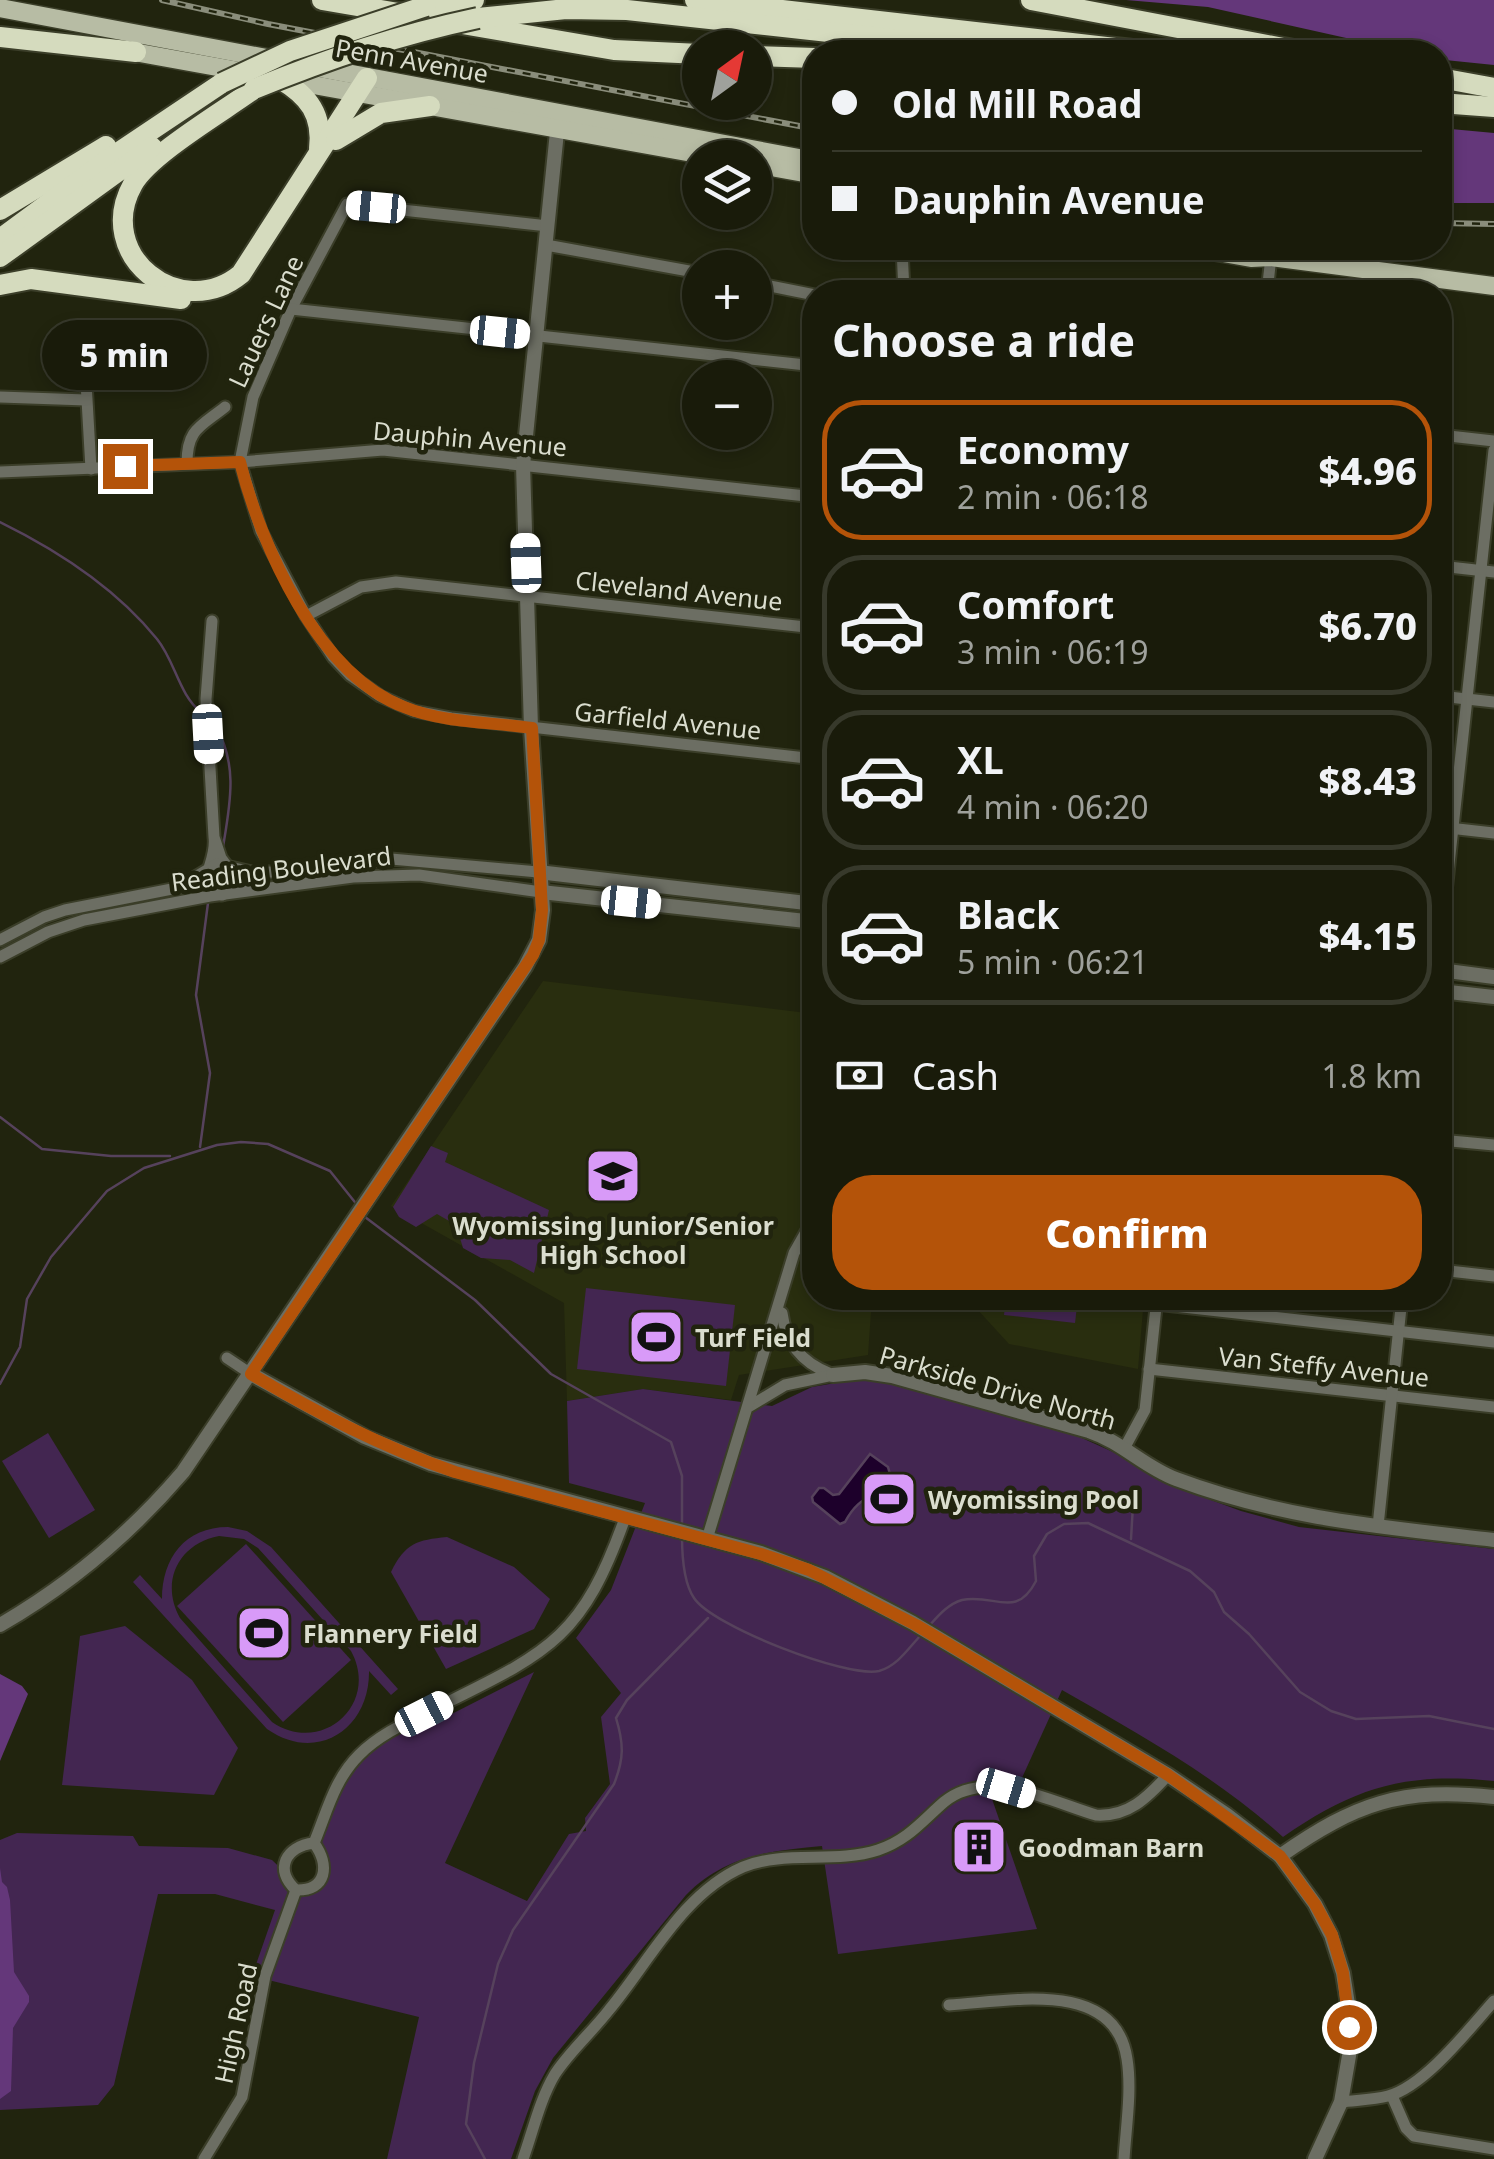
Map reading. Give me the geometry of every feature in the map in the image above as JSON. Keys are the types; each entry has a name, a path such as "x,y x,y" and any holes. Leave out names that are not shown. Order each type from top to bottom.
{"highway":[{"path":"322,0 614,50 682,53"},
{"path":"695,0 1045,40"},
{"path":"1031,0 1241,40"},
{"path":"0,210 124,135 222,83 290,51 426,6 627,10 901,40"},
{"path":"0,257 198,118 254,90 355,49 476,9"},
{"path":"0,37 136,52"},
{"path":"772,57 802,58"},
{"path":"280,79 302,94 316,111 327,145"},
{"path":"0,240 136,140 222,83"},
{"path":"1452,83 1494,89"},
{"path":"254,90 149,165 135,180 125,203 124,232 131,254 145,272 183,290 208,290 234,280 253,258 362,89"},
{"path":"1452,105 1494,110"},
{"path":"0,285 31,279 182,299 223,295 239,287 254,272 327,145 381,114 430,106"},
{"path":"1452,113 1494,110"}],"main road":[{"name":"Penn Avenue","path":"0,8 430,106 559,120 682,149"},
{"name":"Penn Avenue","path":"0,26 280,79 802,159"},
{"path":"772,167 802,173"},
{"path":"1319,260 1494,286"}],"street":[{"path":"0,1625 67,1582 138,1521 182,1472 533,955 542,925 523,465 559,120"},
{"name":"Lauers Lane","path":"240,462 253,397 291,309 347,204 548,226"},
{"path":"546,245 682,270"},
{"path":"772,287 802,292"},
{"path":"291,309 802,365"},
{"path":"85,365 91,468"},
{"path":"0,397 86,400"},
{"path":"188,464 187,440 191,433 226,408"},
{"path":"1452,436 1494,441"},
{"name":"Dauphin Avenue","path":"0,472 240,462 364,450 802,497"},
{"path":"1452,791 1488,571 1494,450"},
{"name":"Garfield Avenue","path":"240,462 256,520 306,616 333,657 380,696 432,716 802,758"},
{"path":"1452,567 1488,571"},
{"name":"Cleveland Avenue","path":"306,616 376,583 404,582 802,627"},
{"path":"212,622 206,699 215,857 205,878 207,887 222,895 230,892 236,881 234,872 221,858 214,837"},
{"path":"1452,697 1494,702"},
{"path":"1452,829 1494,833"},
{"name":"Reading Boulevard","path":"0,940 65,910 177,888 217,864 252,872 276,872 392,858 802,902"},
{"name":"Reading Boulevard","path":"0,957 48,932 84,920 222,895 386,875 418,875 802,921"},
{"path":"1452,972 1494,977"},
{"path":"1452,992 1494,997"},
{"path":"1452,1141 1494,1145"},
{"path":"707,1540 794,1253 802,1239"},
{"path":"1452,1271 1494,1276"},
{"path":"781,1306 784,1330 794,1349 812,1366 833,1374"},
{"path":"1125,1447 1145,1410 1156,1310"},
{"path":"1232,1310 1494,1342"},
{"path":"1378,1526 1400,1310"},
{"path":"228,1358 340,1424 412,1457 809,1570 916,1625 1168,1775 1280,1856 1332,1935 1348,2004 1350,2050 1341,2102 1315,2159"},
{"name":"Van Steffy Avenue","path":"1149,1369 1494,1407"},
{"name":"Parkside Drive North","path":"747,1409 785,1385 833,1374 866,1372 892,1376 1111,1438 1156,1471 1248,1503 1304,1517 1494,1540"},
{"name":"High Road","path":"314,1844 337,1785 351,1764 374,1742 525,1663 565,1631 596,1590 625,1518"},
{"path":"523,2159 544,2098 565,2060 612,2007 683,1915 709,1888 728,1876 745,1866 772,1861 865,1854 883,1848 918,1829 951,1797 977,1786 1006,1788 1111,1816 1138,1804 1168,1775"},
{"path":"1280,1856 1336,1819 1380,1802 1438,1794 1494,1797"},
{"name":"High Road","path":"303,1844 314,1844 324,1861 324,1872 320,1882 310,1889 296,1890 285,1879 282,1868 286,1857 303,1844"},
{"name":"High Road","path":"204,2159 242,2097 265,1976 296,1890"},
{"path":"949,2005 1064,2000 1100,2012 1120,2034 1127,2060 1124,2159"},
{"path":"1341,2102 1392,2096 1444,2057 1494,2000"},
{"path":"1392,2096 1406,2128 1414,2136 1494,2149"}],"shaded area":[{"path":"1126,0 1494,0 1494,65 1452,60 1452,40 1355,40 1208,7"},
{"path":"1452,129 1494,133 1494,203 1452,203"},
{"name":"Wyomissing Junior/Senior High School","path":"543,981 802,1012 802,1310 871,1310 868,1355 739,1375 731,1400 643,1389 567,1401 564,1303 391,1206"},
{"path":"431,1146 448,1153 445,1162 549,1210 534,1273 510,1260 481,1258 463,1248 456,1225 437,1214 416,1227 399,1217 393,1207"},
{"name":"Turf Field","path":"586,1288 735,1305 726,1386 577,1369"},
{"path":"978,1310 1143,1310 1138,1369 1009,1344"},
{"path":"1005,1310 1077,1310 1075,1323 1004,1315"},
{"path":"859,1379 879,1381 1073,1434 1170,1485 1299,1527 1494,1549 1494,1781 1434,1779 1382,1787 1334,1806 1283,1837 1204,1776 1062,1690 1021,1780 991,1774 991,1796 1037,1929 838,1954 822,1846 766,1853 732,1863 686,1895 553,2058 535,2091 511,2159 387,2159 419,2017 252,1976 275,1910 215,1894 158,1894 114,2085 98,2105 0,2110 0,1840 17,1833 133,1836 139,1846 228,1848 272,1860 303,1890 325,1872 314,1843 344,1773 395,1729 436,1722 534,1672 445,1863 527,1901 569,1834 586,1831 585,1818 610,1784 601,1717 621,1693 576,1638 611,1590 645,1503 569,1483 567,1401 643,1389 772,1406 812,1387"},
{"path":"48,1433 95,1510 49,1538 2,1461"},
{"path":"870,1454 888,1467 891,1478 840,1524 812,1497 819,1488 839,1494"},
{"path":"213,1528 247,1531 271,1547 398,1689 391,1695 369,1671 361,1709 337,1735 322,1741 304,1743 267,1729 133,1582 140,1575 162,1599 166,1570 179,1548 188,1539","holes":["219,1536 244,1539 258,1548 351,1651 358,1671 358,1689 352,1706 327,1728 310,1733 291,1731 272,1722 180,1618 172,1591 183,1556 205,1540"]},
{"path":"447,1537 514,1567 550,1599 534,1629 446,1669 391,1572 413,1545"},
{"name":"Flannery Field","path":"246,1544 351,1660 283,1722 177,1606"},
{"path":"125,1626 192,1680 238,1748 214,1795 62,1785 80,1636"},
{"path":"0,1674 22,1686 28,1694 0,1761"},
{"path":"0,1868 10,1900 14,1972 29,2002 13,2028 11,2091 0,2099"}],"waterway":[{"path":"0,522 64,558 141,620 168,657 187,697 201,712"},
{"path":"214,724 230,769 223,847"},
{"path":"214,886 220,870"},
{"path":"200,1147 210,1073 196,995 208,903"},
{"path":"0,1117 42,1149 111,1156 170,1156"},
{"path":"0,1384 20,1347 27,1299 51,1257 107,1191 144,1168 217,1145 268,1144 330,1171 358,1206"},
{"path":"365,1217 475,1300 551,1374 671,1442 682,1476 682,1523"},
{"path":"1131,1539 1133,1505"},
{"path":"929,1626 948,1607 962,1600 1020,1599 1036,1581 1034,1556 1047,1534 1064,1524 1088,1523 1190,1571 1214,1592 1224,1612 1300,1692 1331,1711 1356,1719 1429,1716 1494,1729"},
{"path":"682,1536 685,1576 694,1598 726,1622 781,1648 839,1666 879,1671 897,1661 920,1636"},
{"path":"485,2159 466,2124 474,2063 498,1964 513,1930 614,1784 622,1751 616,1718 627,1700 708,1618"}],"railway":[{"path":"162,0 802,127"},
{"path":"1452,223 1494,224"}],"place":[{"name":"Wyomissing Junior/Senior High School","path":"613,1176"},
{"name":"Turf Field","path":"656,1337"},
{"name":"Wyomissing Pool","path":"889,1499"},
{"name":"Flannery Field","path":"264,1633"},
{"name":"Goodman Barn","path":"979,1847"}],"route":[{"path":"125,466 240,462 261,532 324,646 350,675 380,696 414,711 532,728 542,910 533,955 251,1374 364,1437 412,1457 455,1472 778,1558 855,1591 916,1625 1168,1775 1280,1856 1332,1935 1343,1973 1349,2027"}]}
